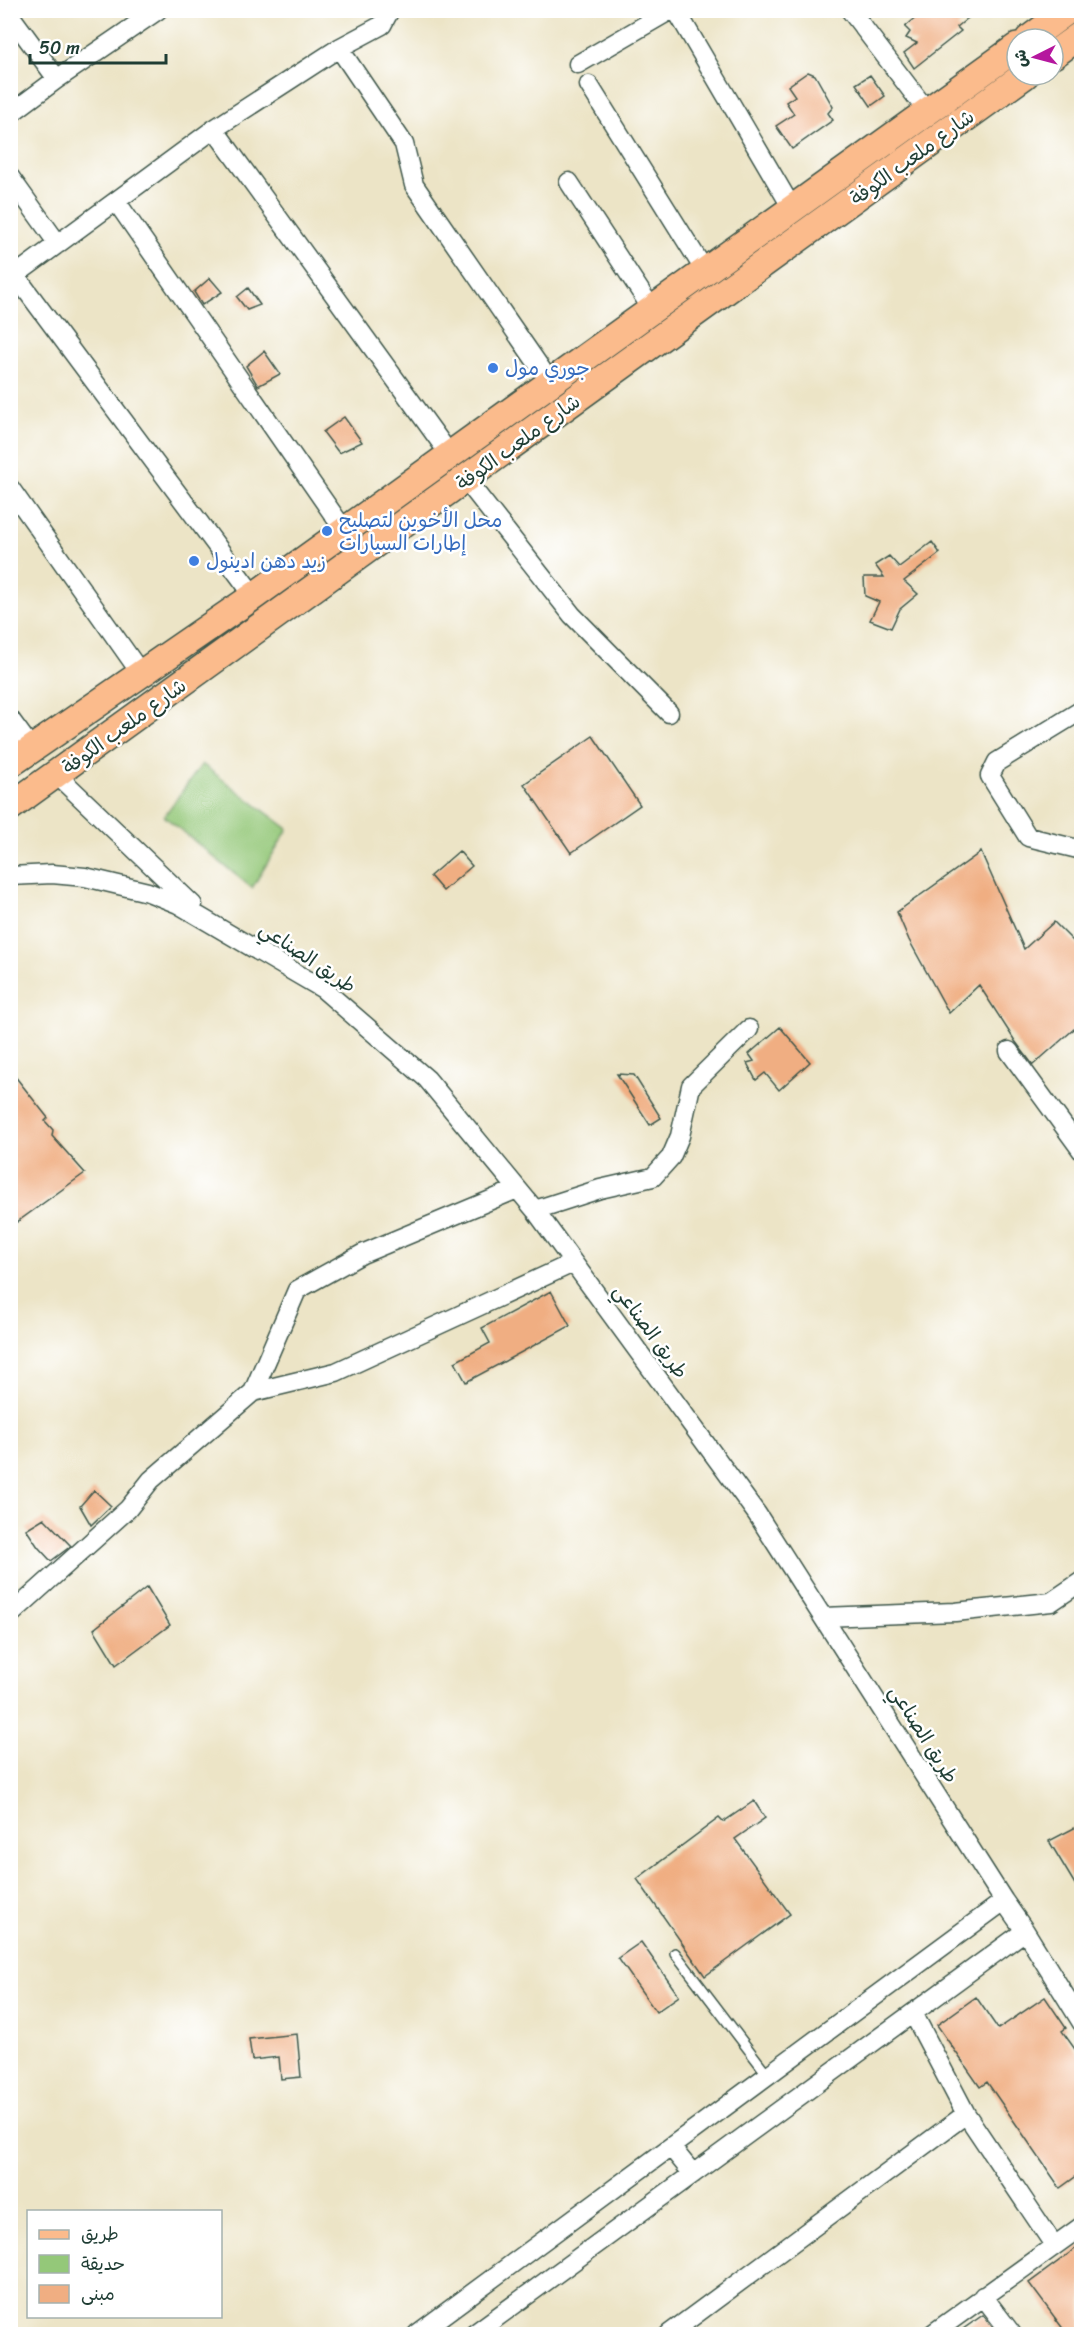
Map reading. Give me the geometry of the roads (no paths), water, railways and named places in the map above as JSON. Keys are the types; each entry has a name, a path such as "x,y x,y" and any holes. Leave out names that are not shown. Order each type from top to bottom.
{"main road":[{"path":"1045,27 1068,10"},
{"path":"1065,46 1082,34"},
{"name":"شارع ملعب الكوفة","path":"21,757 254,596 1005,56"},
{"name":"شارع ملعب الكوفة","path":"10,807 1008,87"},
{"path":"631,325 630,339 640,349 647,349"},
{"path":"604,345 609,345 619,352 621,368"}],"street":[{"path":"10,114 158,10"},
{"path":"254,596 13,277 214,129 339,48 382,25 390,10"},
{"path":"578,64 671,10"},
{"path":"676,10 792,208"},
{"path":"850,10 927,111"},
{"path":"10,15 57,79"},
{"path":"339,48 404,144 414,185 551,383"},
{"path":"589,84 705,271"},
{"path":"214,129 450,455"},
{"path":"10,177 58,244"},
{"path":"569,182 652,309"},
{"path":"116,201 344,530"},
{"path":"466,480 572,615 669,713"},
{"path":"10,488 142,675"},
{"path":"1082,710 998,762 990,776 1028,837 1082,850"},
{"path":"10,719 21,757"},
{"path":"56,774 207,919"},
{"name":"طريق الصناعي","path":"10,876 52,874 117,883 148,891 207,919 323,989 427,1079 535,1210 757,1514 1082,2023"},
{"path":"535,1210 653,1177 671,1157 680,1136 691,1086 749,1029"},
{"path":"1009,1051 1082,1151"},
{"path":"10,1615 128,1509 151,1480 253,1392 297,1290 362,1254 518,1189"},
{"path":"253,1392 336,1372 573,1263"},
{"path":"823,1617 954,1612 1051,1602 1082,1581"},
{"path":"417,2334 1004,1901"},
{"path":"474,2334 1025,1932"},
{"path":"914,2013 966,2114 1054,2245"},
{"path":"669,2334 966,2114"},
{"path":"671,2146 693,2174"},
{"path":"932,2334 983,2295 1082,2226"},
{"path":"983,2295 1012,2334"}],"lane":[{"path":"675,1953 768,2075"}],"place":[{"name":"جوري مول","path":"493,368"},
{"name":"محل الأخوين لتصليح إطارات السيارات","path":"327,531"},
{"name":"زيد دهن ادينول","path":"194,561"}]}
